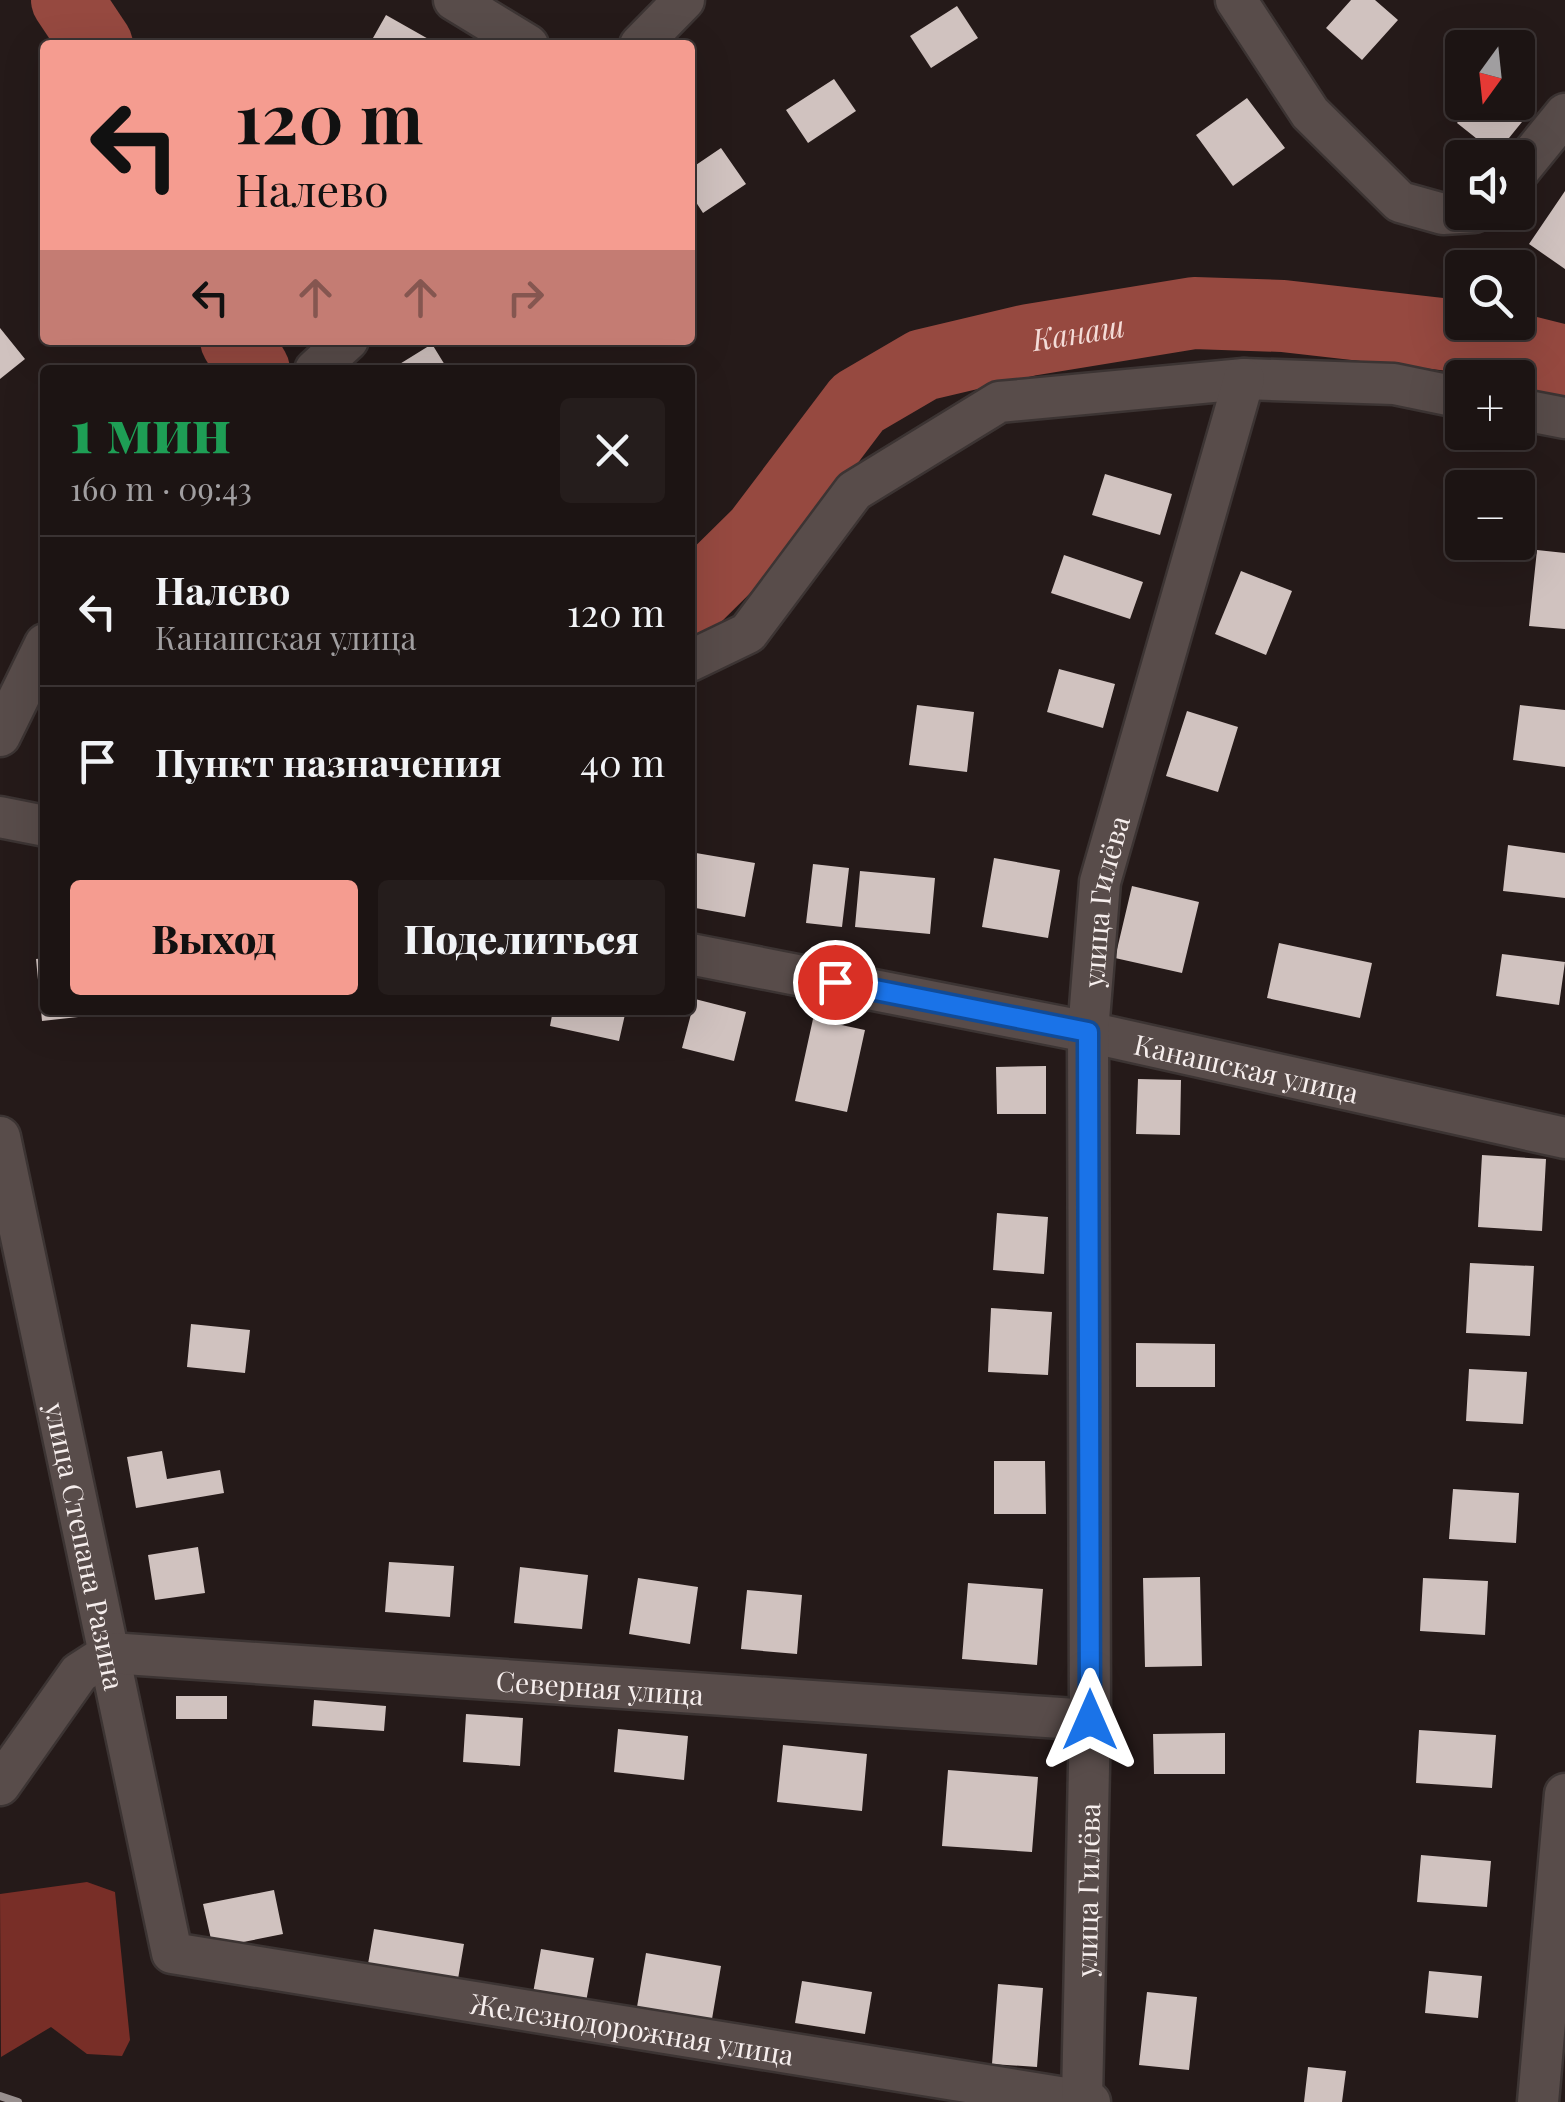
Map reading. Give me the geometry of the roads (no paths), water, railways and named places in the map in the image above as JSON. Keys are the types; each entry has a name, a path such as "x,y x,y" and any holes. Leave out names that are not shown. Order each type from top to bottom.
{"street":[{"path":"454,0 520,40"},
{"path":"645,40 684,0"},
{"path":"1236,0 1310,112 1400,202 1445,214"},
{"path":"1535,150 1565,114"},
{"path":"320,365 342,345"},
{"path":"695,659 748,633 854,492 999,402 1244,379 1394,384 1445,394"},
{"name":"улица Гилёва","path":"1086,2101 1090,1720 1088,1032 1100,882 1244,379"},
{"path":"1535,412 1565,418"},
{"path":"0,736 40,654"},
{"path":"0,817 40,825"},
{"name":"Канашская улица","path":"695,955 1088,1032 1565,1138"},
{"name":"улица Степана Разина","path":"0,1137 172,1953"},
{"path":"0,1784 79,1673 110,1652"},
{"name":"Северная улица","path":"110,1652 1090,1720"},
{"path":"1538,2102 1562,1866 1565,1794"},
{"name":"Железнодорожная улица","path":"172,1953 1086,2101"}],"waterway":[{"name":"Канаш","path":"67,0 94,40"},
{"name":"Канаш","path":"695,597 759,534 858,403 923,365 1029,340 1194,313 1283,316 1468,337 1565,361"},
{"name":"Канаш","path":"239,345 251,365"}],"railway":[{"path":"0,2096 18,2102"}]}
